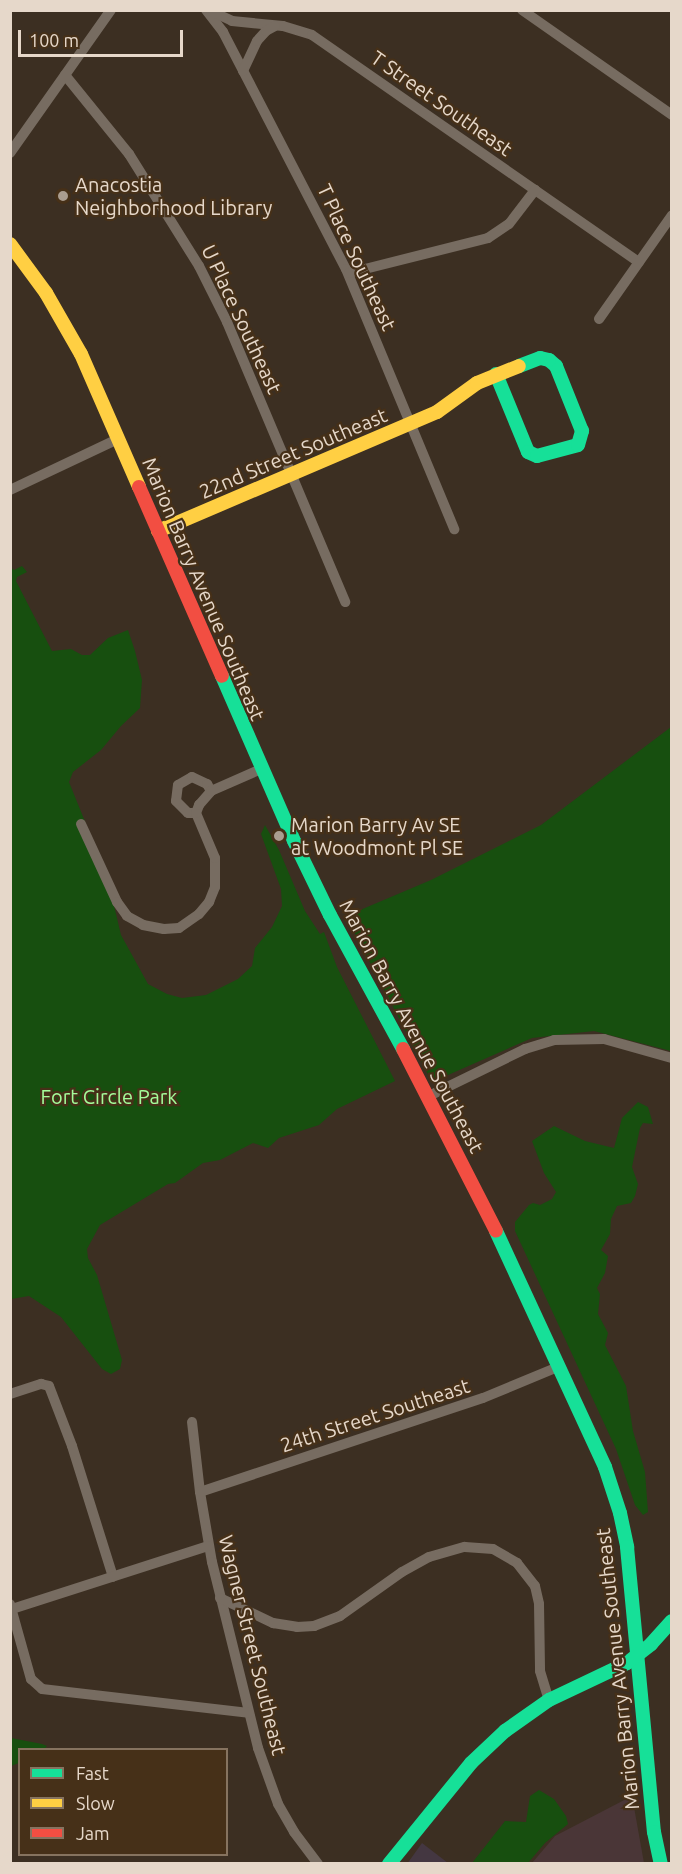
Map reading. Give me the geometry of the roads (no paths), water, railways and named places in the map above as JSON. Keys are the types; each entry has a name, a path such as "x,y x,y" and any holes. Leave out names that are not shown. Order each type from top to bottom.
{"main road":[{"name":"Marion Barry Avenue Southeast","path":"10,244 37,279 76,344 261,769 330,915 429,1096 605,1467 620,1513 629,1564 654,1832 661,1863"},
{"name":"22nd Street Southeast","path":"158,531 292,476 437,412 457,395 496,374 540,358 554,363 582,432 578,445 560,452 532,455 525,448 496,374"},
{"path":"388,1863 482,1752 511,1726 549,1700 618,1668 637,1656 672,1621"}],"street":[{"path":"10,153 111,10"},
{"name":"T Street Southeast","path":"208,10 239,23 295,29 312,35 639,262"},
{"name":"T Place Southeast","path":"208,10 223,32 349,273 454,529"},
{"path":"522,10 672,115"},
{"path":"243,71 257,41 266,31 275,26"},
{"name":"U Place Southeast","path":"65,75 129,154 189,248 227,322 345,602"},
{"path":"349,273 492,236 509,224 535,190"},
{"path":"598,319 672,215"},
{"path":"10,490 118,439"},
{"path":"81,824 117,902 127,916 143,925 164,929 179,928 199,914 209,902 215,887 215,858 196,813 204,797 211,791 261,769"},
{"path":"196,813 188,813 176,801 175,793 178,785 184,779 192,777 207,784 211,791"},
{"path":"429,1096 525,1049 558,1039 608,1040 672,1058"},
{"name":"24th Street Southeast","path":"200,1492 483,1398 558,1367"},
{"path":"10,1394 41,1384 49,1386 72,1446 113,1577"},
{"name":"Wagner Street Southeast","path":"192,1422 208,1546 249,1713 278,1804 294,1832 318,1863"},
{"path":"208,1546 47,1598 11,1607 31,1679 42,1689 249,1713"},
{"path":"220,1598 273,1623 297,1627 314,1626 345,1613 409,1567 429,1557 465,1547 493,1549 523,1567 536,1589 539,1604 540,1666 549,1700"}],"place":[{"name":"Anacostia Neighborhood Library","path":"63,196"},
{"name":"Marion Barry Av SE at Woodmont Pl SE","path":"279,836"}],"park label":[{"name":"Fort Circle Park","path":"109,1096"}]}
